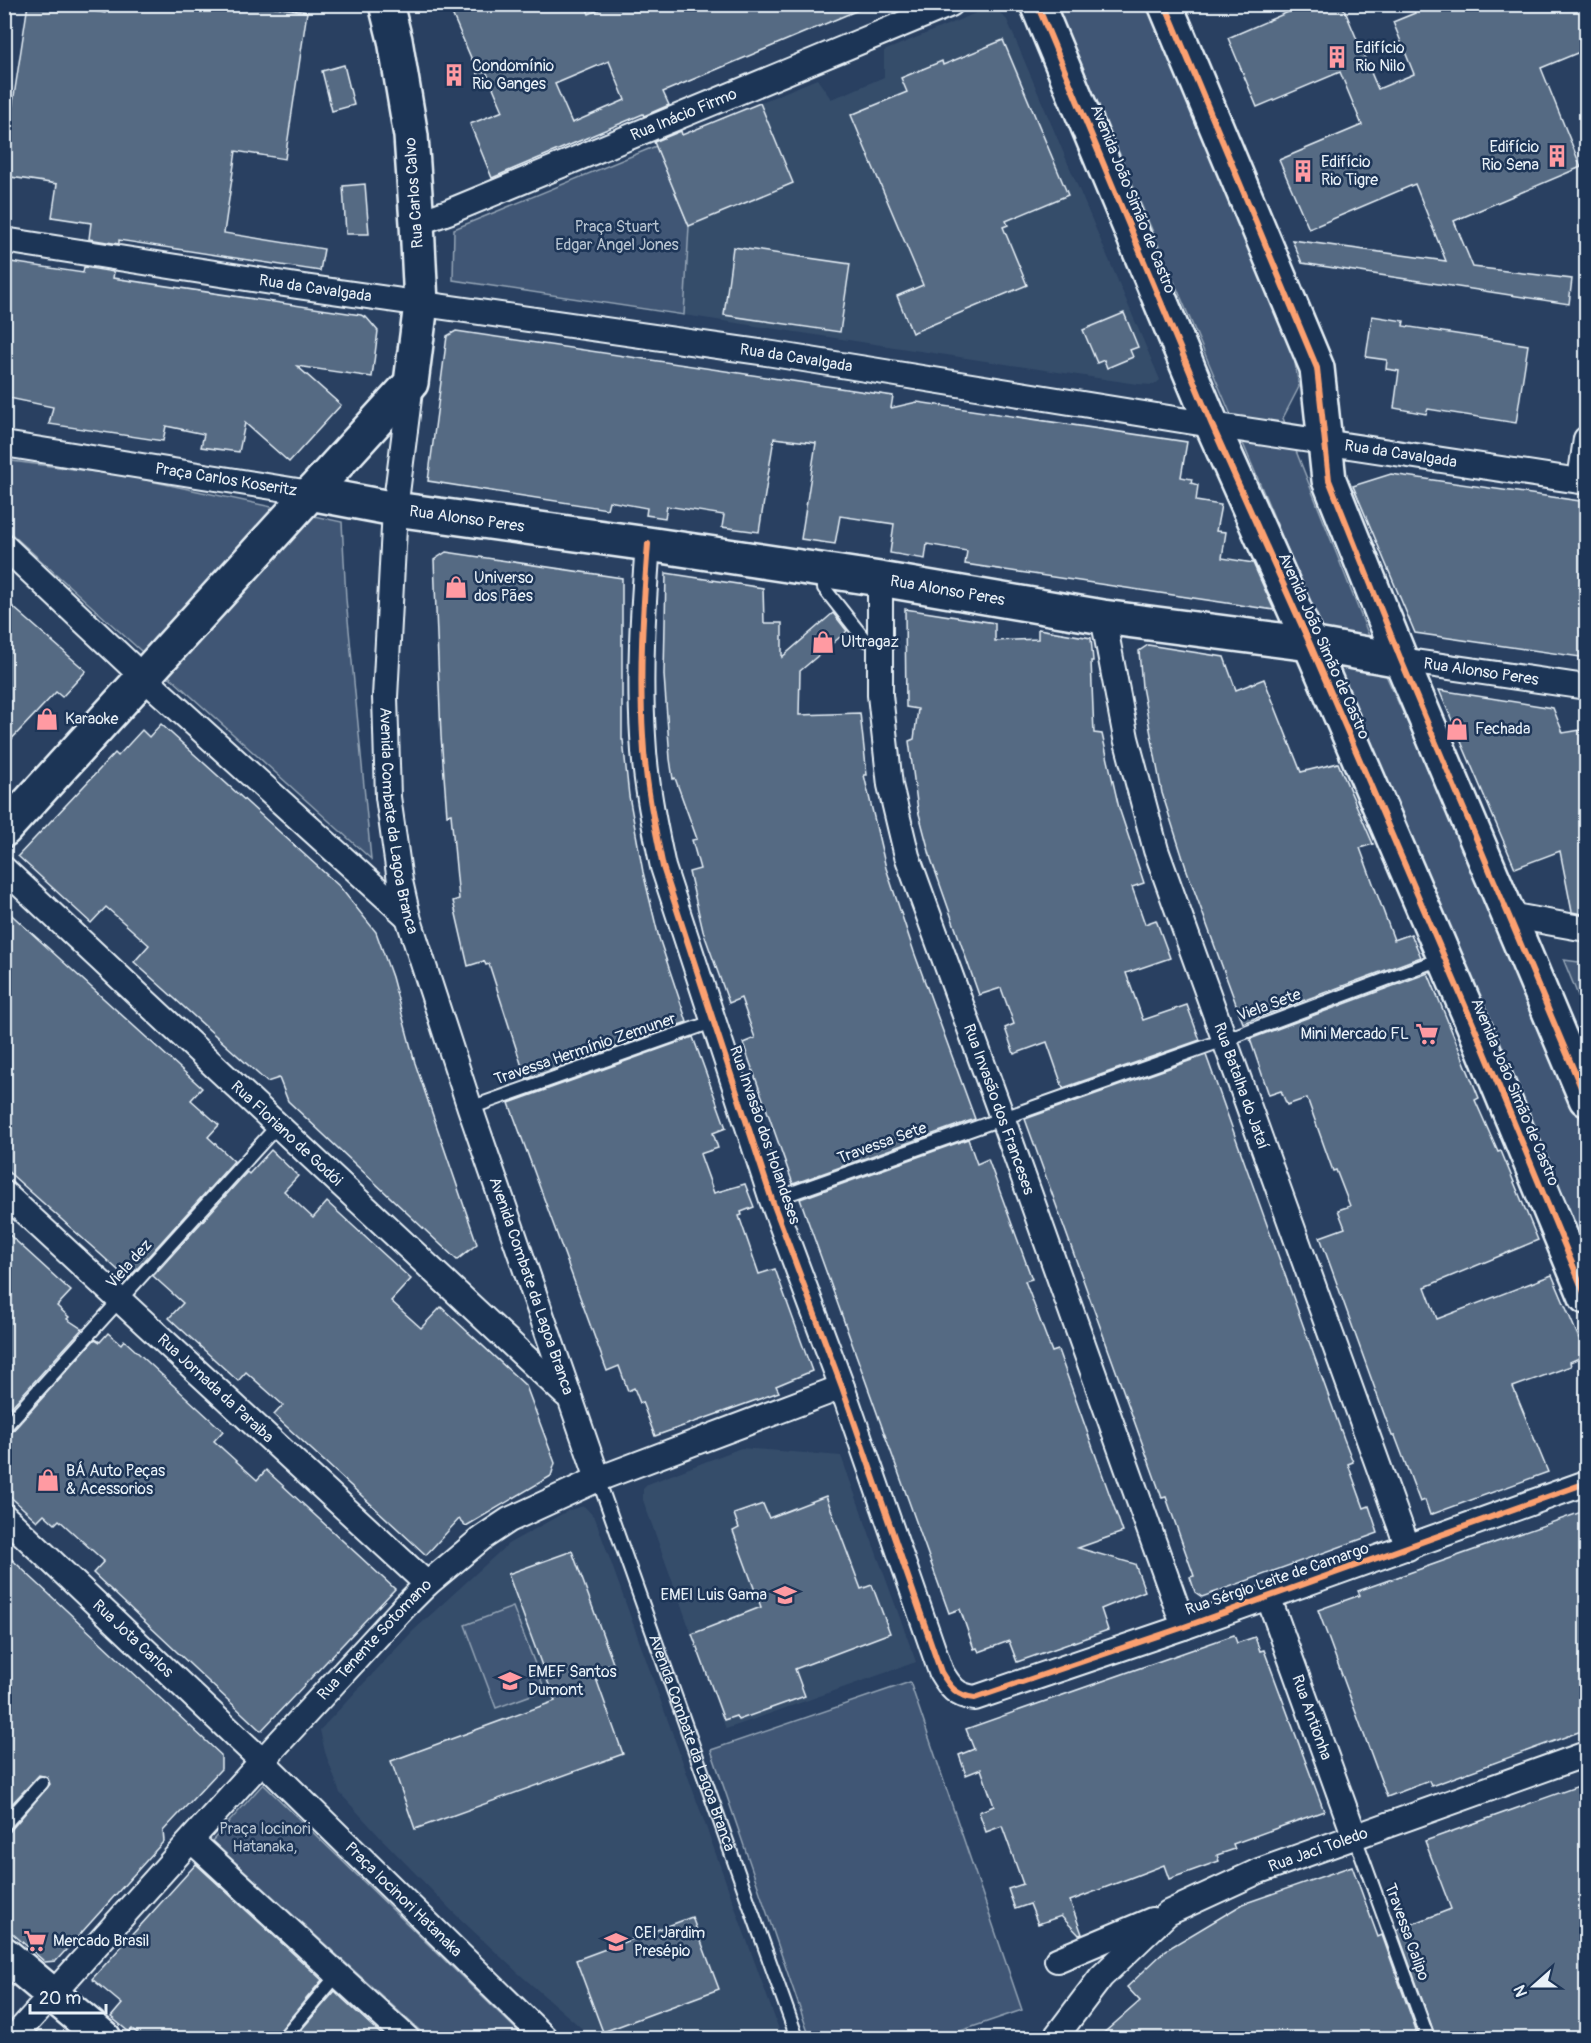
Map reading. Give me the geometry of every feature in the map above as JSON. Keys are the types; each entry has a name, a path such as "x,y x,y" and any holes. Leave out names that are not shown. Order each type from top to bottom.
{"main road":[{"name":"Rua Carlos Calvo","path":"386,4 395,40 411,136 417,224 421,304 411,384"},
{"name":"Avenida João Simão de Castro","path":"1037,4 1212,425 1310,644 1587,1297"},
{"path":"1166,4 1317,368 1329,480 1401,660 1587,1099"},
{"path":"310,493 411,384"},
{"name":"Rua Alonso Peres","path":"310,493 394,509 648,544 880,579 1103,617 1310,644 1401,660"},
{"name":"Praça Carlos Koseritz","path":"4,830 310,493"},
{"path":"4,1954 104,2038"}],"street":[{"name":"Rua Inácio Firmo","path":"417,224 951,4"},
{"name":"Rua da Cavalgada","path":"4,240 285,285 773,354 1212,425 1583,481"},
{"name":"Rua Carlos Calvo","path":"394,509 411,384"},
{"path":"1583,481 1587,440"},
{"name":"Praça Carlos Koseritz","path":"4,444 310,493"},
{"name":"Avenida Combate da Lagoa Branca","path":"394,509 385,697 388,797 400,881 408,917 470,1108 598,1479"},
{"name":"Rua Invasão dos Holandeses","path":"648,544 641,648 643,737 651,811 663,867 772,1200 842,1388 941,1672 955,1692 964,1697 975,1698"},
{"path":"4,546 144,678 408,917"},
{"name":"Rua Invasão dos Franceses","path":"880,579 880,695 890,785 907,856 1184,1627"},
{"name":"Rua Batalha do Jataí","path":"1103,617 1126,738 1156,850 1408,1548"},
{"name":"Rua Alonso Peres","path":"1401,660 1587,687"},
{"name":"Rua Floriano de Godói","path":"4,869 279,1124 569,1398"},
{"path":"1509,915 1587,928"},
{"name":"Rua Jornada da Paraiba","path":"4,1193 427,1584"},
{"name":"Rua Tenente Sotomano","path":"13,2038 262,1761 427,1584 482,1538 509,1520 598,1479 842,1388"},
{"name":"Rua Sérgio Leite de Camargo","path":"975,1698 1184,1627 1587,1483"},
{"name":"Rua Jota Carlos","path":"4,1516 262,1761"},
{"name":"Rua Antionha","path":"1268,1596 1355,1837"},
{"name":"Rua Jací Toledo","path":"1055,2038 1101,1977 1168,1913 1259,1871 1587,1754"},
{"name":"Praça Iocinori Hatanaka","path":"262,1761 545,2038"},
{"path":"192,1841 407,2038"},
{"path":"1057,1960 1168,1913"}],"lane":[{"path":"824,571 825,588 866,640 880,642"},
{"name":"Viela Sete","path":"1002,1117 1224,1040 1444,958"},
{"name":"Travessa Hermínio Zemuner","path":"470,1108 712,1022"},
{"name":"Travessa Sete","path":"772,1200 1002,1117"},
{"name":"Viela dez","path":"4,1428 279,1124"},
{"name":"Avenida Combate da Lagoa Branca","path":"598,1479 797,2038"},
{"path":"4,1825 42,1784"},
{"name":"Travessa Calipo","path":"1355,1837 1428,2038"},
{"path":"284,2038 338,1974"}],"shaded area":[{"path":"993,6 1007,20 1160,380 1154,385 1137,384 684,315 689,226 656,146 817,79 831,99 847,93 884,77 884,51"},
{"name":"EMEI Luis Gama","path":"741,1448 841,1456 916,1662 726,1729 643,1500 643,1489 648,1484"},
{"name":"EMEF Santos Dumont","path":"584,1506 595,1518 782,2038 593,2038 453,1912 340,1793 325,1752 320,1730 413,1631 508,1544 569,1510"}],"green space":[{"path":"1056,5 1147,5 1294,357 1299,387 1283,418 1375,651 1494,914 1586,1133 1586,1258 1228,408"},
{"name":"Praça Stuart Edgar Angel Jones","path":"656,146 689,226 684,315 453,280 454,229"},
{"path":"4,460 127,476 342,522 346,599 371,859 5,528"},
{"path":"1564,961 1586,963 1586,1015"},
{"path":"513,1607 545,1690 496,1708 465,1625"},
{"path":"910,1682 1022,2010 940,2038 810,2038 711,1750"},
{"name":"Praça Iocinori Hatanaka,","path":"263,1784 525,2038 428,2038 212,1841"}],"building":[{"path":"28,4 50,4 105,13 106,4 256,4 307,12 285,159 236,151 224,233 324,249 320,271 119,240 119,244 89,239 91,223 52,217 57,184 4,176 4,141 7,142"},
{"path":"448,4 585,4 589,14 611,4 870,5 663,92 669,105 492,178 470,124 503,111 486,71 478,74","holes":["609,61 625,100 572,123 555,84"]},
{"path":"1307,4 1342,4 1378,89 1414,74 1393,22 1415,13 1411,4 1587,4 1587,49 1541,68 1581,167 1454,221 1473,267 1572,279 1569,304 1302,263 1292,240 1446,261 1415,184 1309,229 1279,160 1362,125 1340,72 1257,107 1228,38"},
{"path":"1003,40 1068,195 1006,221 1008,225 1003,227 1027,285 912,333 897,296 923,285 851,115 907,92 901,78 942,61 943,65"},
{"path":"344,65 354,105 332,111 322,71"},
{"path":"760,103 793,183 689,226 654,142 681,131 682,135"},
{"path":"365,184 369,234 346,234 343,186"},
{"path":"733,247 850,264 840,332 724,315"},
{"path":"4,261 83,273 84,267 114,272 113,278 361,315 367,318 378,331 372,377 297,366 341,405 289,462 245,423 239,452 201,447 204,434 166,426 163,441 49,424 53,407 4,397"},
{"path":"1124,313 1138,347 1130,350 1133,357 1107,368 1104,360 1097,363 1083,330"},
{"path":"1372,316 1404,321 1403,326 1528,345 1516,423 1428,409 1426,414 1394,408 1399,371 1386,369 1387,360 1366,357"},
{"path":"456,331 893,396 891,408 917,402 1187,442 1181,477 1192,479 1191,483 1198,485 1196,501 1221,505 1216,531 1226,532 1222,558 1253,563 1274,610 965,564 967,551 927,544 925,559 890,553 894,524 840,516 835,544 801,539 816,443 774,438 759,532 722,527 724,515 667,506 665,518 646,515 647,508 609,501 607,509 428,481 447,336"},
{"path":"1391,474 1587,502 1587,658 1415,633 1353,486"},
{"path":"446,552 622,578 622,740 629,796 643,872 659,938 687,1022 526,1079 489,964 486,965 484,961 468,966 453,901 459,899 451,814 447,815 441,736 434,560"},
{"path":"666,573 763,588 764,623 782,623 782,657 833,613 847,631 800,671 799,715 860,713 867,775 864,775 886,868 975,1119 793,1184 743,1043 755,1038 741,998 729,1003 703,931 689,872 700,869 692,840 697,839 675,778 673,779 670,759 664,675"},
{"path":"4,599 86,671 62,697 56,692 4,747"},
{"path":"905,609 995,623 995,641 1038,639 1038,629 1091,638 1094,733 1102,734 1119,808 1144,883 1132,887 1145,924 1156,920 1170,958 1126,973 1143,1020 1187,1005 1200,1040 1063,1088 1047,1042 1014,1054 1005,1028 1014,1024 1001,988 979,995 931,859 918,810 909,741 914,739 918,709 906,707"},
{"path":"1148,645 1224,657 1236,690 1264,679 1301,772 1338,763 1373,844 1360,848 1394,940 1411,934 1421,957 1243,1023 1186,868 1162,793 1142,687 1139,651"},
{"path":"1439,690 1553,708 1563,733 1587,729 1587,915 1572,912 1560,851 1515,868"},
{"path":"161,724 339,886 376,932 392,977 415,1063 477,1244 457,1260 288,1101 279,1078 267,1082 134,962 149,945 106,907 91,923 18,856 115,753 118,756 142,730 149,737"},
{"path":"4,908 202,1088 191,1100 219,1125 208,1137 234,1161 128,1279 4,1168"},
{"path":"1428,973 1479,1098 1475,1100 1498,1152 1501,1151 1538,1240 1425,1287 1437,1319 1552,1275 1586,1355 1570,1362 1571,1366 1513,1387 1548,1472 1430,1515 1425,1500 1420,1502 1395,1436 1392,1436 1320,1237 1345,1228 1338,1210 1350,1206 1336,1170 1333,1171 1307,1098 1287,1105 1281,1091 1269,1095 1250,1039"},
{"path":"693,1037 726,1128 713,1133 718,1148 700,1154 714,1193 745,1184 754,1207 741,1212 742,1215 739,1216 759,1274 775,1269 812,1371 776,1386 779,1392 655,1436 642,1402 640,1403 634,1388 628,1391 619,1366 607,1371 509,1103"},
{"path":"1206,1055 1353,1462 1348,1464 1364,1508 1369,1506 1378,1533 1202,1597 1195,1592 1190,1577 1194,1576 1166,1497 1162,1498 1025,1119"},
{"path":"968,1139 977,1164 988,1159 1032,1279 1025,1281 1052,1352 1058,1350 1123,1532 1078,1548 1135,1564 1145,1591 1101,1609 1108,1630 1017,1662 1009,1641 979,1652 977,1648 974,1649 960,1609 949,1613 800,1199"},
{"path":"271,1150 298,1176 284,1191 313,1218 327,1202 411,1279 391,1301 421,1328 441,1307 526,1386 555,1463 551,1476 466,1526 459,1519 426,1555 274,1415 283,1405 246,1372 238,1381 169,1318 183,1303 153,1276 247,1172 249,1174"},
{"path":"4,1230 71,1291 57,1306 69,1317 67,1319 82,1329 4,1415"},
{"path":"108,1333 121,1344 124,1340 223,1431 214,1441 257,1480 266,1470 395,1589 261,1731 93,1573 104,1561 59,1520 55,1524 44,1514 37,1521 4,1491 4,1436 10,1434 95,1339 100,1342"},
{"path":"826,1496 861,1589 872,1585 890,1633 795,1669 805,1696 738,1720 736,1716 724,1720 692,1634 761,1607 733,1531 739,1528 734,1514 763,1504 769,1518"},
{"path":"1587,1510 1587,1729 1431,1786 1429,1781 1387,1797 1318,1610 1360,1595 1358,1591"},
{"path":"572,1551 613,1663 593,1670 623,1754 415,1829 391,1761 555,1701 508,1574"},
{"path":"4,1552 221,1755 221,1769 163,1831 164,1841 56,1961 45,1962 4,1926 4,1833 10,1831 50,1784 47,1777 39,1775 4,1812"},
{"path":"1234,1635 1237,1643 1255,1637 1260,1651 1264,1650 1324,1811 1233,1844 1235,1849 1217,1855 1219,1861 1169,1879 1164,1865 1070,1901 1082,1934 1079,1935 1061,1916 1038,1924 1030,1904 1015,1909 1008,1889 1023,1884 1002,1826 986,1832 979,1812 994,1806 981,1769 966,1775 959,1755 974,1749 966,1729"},
{"path":"1587,1783 1587,2038 1436,2038 1397,1930 1451,1909 1425,1841"},
{"path":"196,1864 322,1980 276,2038 144,2038 132,2029 129,2032 111,2017 122,2004 92,1979"},
{"path":"1352,1866 1378,1937 1382,1935 1419,2038 1098,2038 1140,2001 1127,1987 1166,1950 1243,1904"},
{"path":"692,1917 719,1989 603,2032 576,1960"},
{"path":"335,1991 344,2000 385,2038 294,2038"}],"cycle path":[{"path":"1037,4 1212,425 1310,644 1476,1031 1586,1297"},
{"path":"1165,4 1317,368 1329,480 1401,660 1586,1099"},
{"path":"648,544 642,640 642,712 648,785 663,867 772,1200 842,1387 941,1672 954,1690 975,1698 1184,1627 1586,1483"}],"place":[{"name":"Edifício Rio Nilo","path":"1337,57"},
{"name":"Condomínio Rio Ganges","path":"454,75"},
{"name":"Edifício Rio Sena","path":"1557,156"},
{"name":"Edifício Rio Tigre","path":"1303,171"},
{"name":"Universo dos Pães","path":"456,587"},
{"name":"Ultragaz","path":"823,642"},
{"name":"Karaoke","path":"47,719"},
{"name":"Fechada","path":"1457,729"},
{"name":"Mini Mercado FL","path":"1427,1034"},
{"name":"BÁ Auto Peças & Acessorios","path":"48,1480"},
{"name":"EMEI Luis Gama","path":"785,1595"},
{"name":"EMEF Santos Dumont","path":"510,1681"},
{"name":"Mercado Brasil","path":"35,1941"},
{"name":"CEI Jardim Presépio","path":"616,1942"}]}
